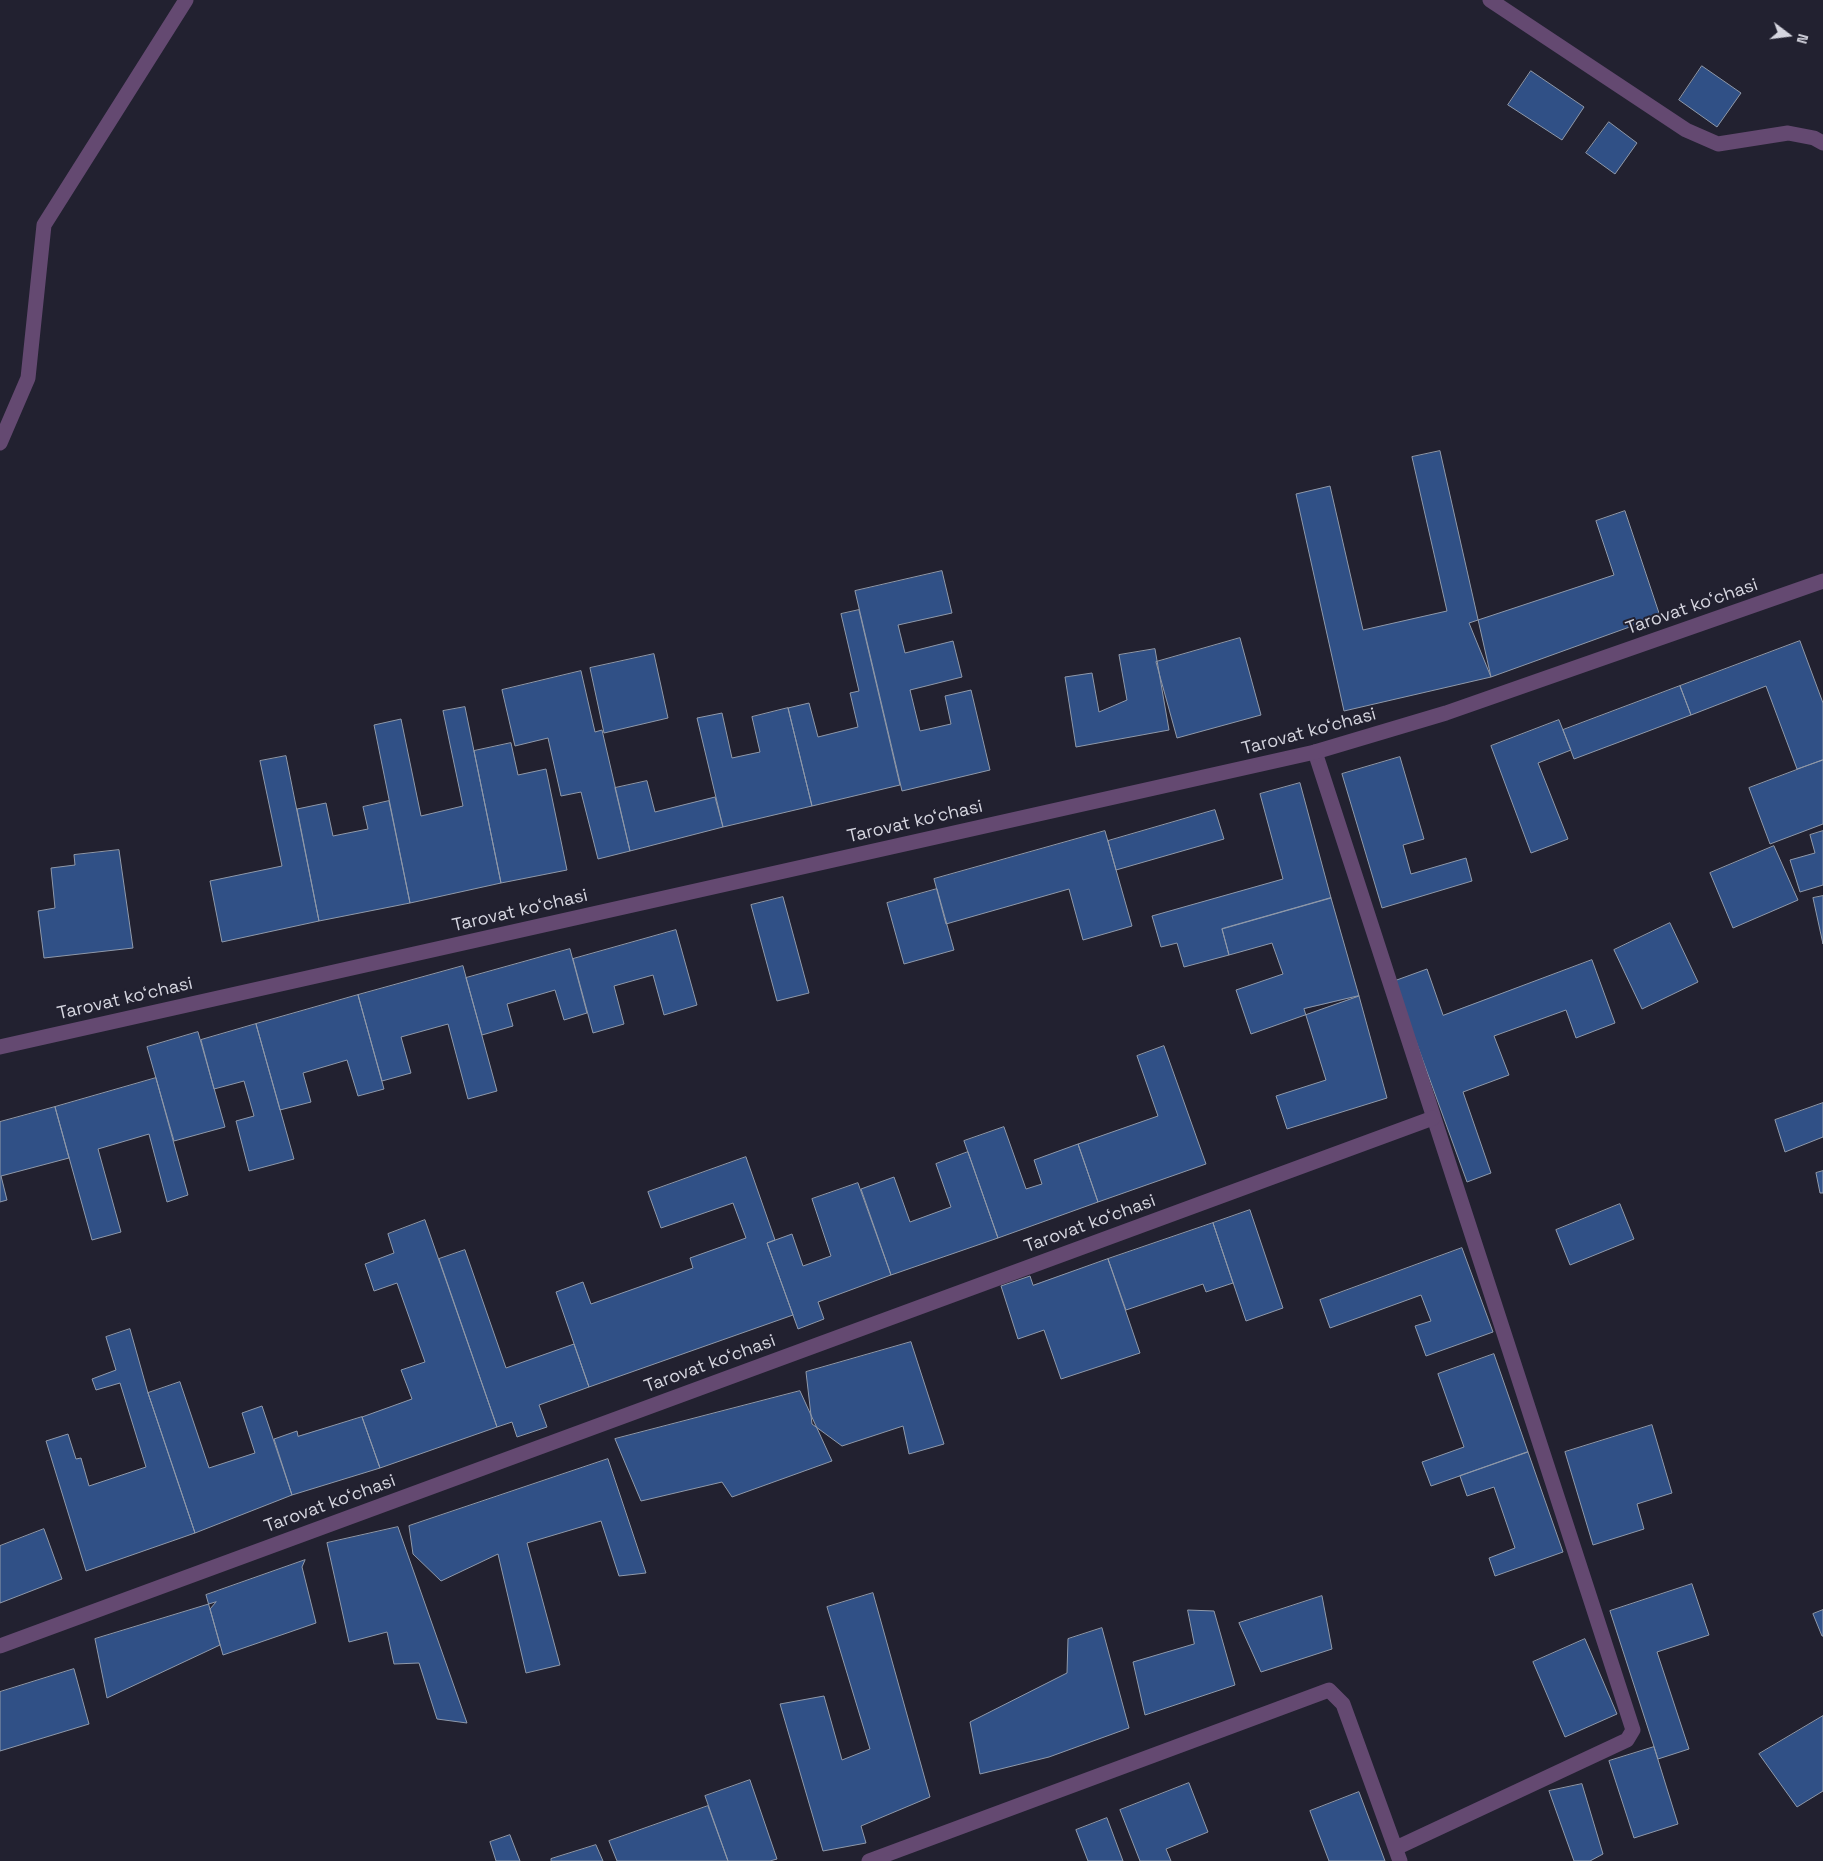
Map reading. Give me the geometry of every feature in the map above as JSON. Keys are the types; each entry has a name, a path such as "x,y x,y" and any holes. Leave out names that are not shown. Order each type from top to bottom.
{"street":[{"path":"0,444 28,378 44,225 186,0"},
{"path":"1490,0 1686,130 1718,144 1788,134 1814,138 1823,144"},
{"name":"Tarovat koʻchasi","path":"0,1047 1314,752 1446,713 1823,581"},
{"path":"869,1861 1329,1690 1343,1704 1398,1854 1628,1740 1633,1730 1314,752"},
{"name":"Tarovat koʻchasi","path":"0,1646 1433,1118"}],"building":[{"path":"1702,66 1741,93 1717,127 1679,100"},
{"path":"1531,71 1584,107 1562,140 1508,105"},
{"path":"1609,122 1637,143 1615,174 1586,153"},
{"path":"1440,451 1491,677 1344,711 1296,494 1330,486 1363,630 1447,611 1412,457"},
{"path":"1625,511 1660,616 1491,677 1469,623 1614,575 1596,521"},
{"path":"942,571 952,613 898,625 905,653 953,641 962,677 910,690 920,731 951,724 945,696 971,690 990,770 902,791 855,591"},
{"path":"859,610 900,785 812,806 788,708 809,703 818,737 858,727 850,693 859,691 841,614"},
{"path":"1240,638 1261,715 1177,738 1156,662"},
{"path":"1800,641 1823,703 1823,760 1797,769 1766,686 1691,715 1680,686"},
{"path":"1155,649 1169,730 1076,747 1065,677 1092,673 1099,712 1127,700 1119,655"},
{"path":"654,654 668,718 604,733 590,668"},
{"path":"581,671 595,732 602,730 630,851 598,859 581,792 561,796 548,738 515,746 502,690"},
{"path":"1680,686 1691,715 1574,759 1563,730"},
{"path":"465,707 501,883 410,903 374,725 401,719 421,816 463,806 443,711"},
{"path":"788,708 812,806 723,827 697,718 722,713 732,758 760,752 752,717"},
{"path":"1559,720 1571,750 1538,763 1568,839 1531,853 1491,746"},
{"path":"511,743 518,775 546,769 567,870 501,883 474,751"},
{"path":"286,756 319,921 222,942 210,881 282,866 260,761"},
{"path":"1400,757 1424,839 1403,845 1411,874 1466,858 1472,881 1382,908 1342,774"},
{"path":"1823,760 1823,824 1770,844 1749,788"},
{"path":"647,781 655,812 715,797 723,827 630,851 615,788"},
{"path":"1300,783 1331,898 1222,929 1229,955 1184,967 1177,943 1161,947 1152,916 1283,879 1260,794"},
{"path":"389,801 410,903 319,921 297,809 326,803 333,836 368,829 363,807"},
{"path":"1215,810 1224,839 1116,870 1108,841"},
{"path":"1105,831 1132,926 1083,940 1069,889 946,924 934,879"},
{"path":"1823,831 1823,885 1800,892 1790,860 1815,853 1810,835"},
{"path":"1774,846 1798,900 1733,928 1710,873"},
{"path":"119,850 133,948 44,958 38,911 55,908 51,868 75,865 74,855"},
{"path":"937,889 954,950 904,964 887,903"},
{"path":"1823,896 1823,944 1813,898"},
{"path":"783,897 809,993 777,1001 751,905"},
{"path":"1331,898 1359,996 1251,1034 1236,990 1283,974 1272,943 1229,955 1222,929"},
{"path":"1670,923 1698,982 1642,1009 1614,950"},
{"path":"676,930 697,1005 664,1015 653,975 614,986 624,1024 593,1033 573,959"},
{"path":"570,949 587,1013 564,1020 555,990 507,1004 513,1026 482,1035 466,978"},
{"path":"1592,960 1615,1023 1576,1038 1566,1010 1494,1036 1509,1075 1463,1092 1491,1173 1467,1182 1394,981 1427,969 1443,1015"},
{"path":"463,966 497,1091 468,1099 448,1024 401,1037 411,1073 382,1081 358,995"},
{"path":"358,995 384,1089 358,1096 347,1060 303,1073 311,1102 280,1110 256,1024"},
{"path":"1359,996 1387,1098 1287,1129 1276,1096 1326,1080 1304,1009"},
{"path":"256,1024 294,1159 249,1171 236,1121 254,1116 244,1081 214,1089 201,1040"},
{"path":"198,1032 225,1127 174,1141 147,1047"},
{"path":"1164,1046 1206,1164 1098,1202 1078,1144 1158,1116 1137,1056"},
{"path":"156,1078 188,1195 167,1202 149,1134 98,1149 121,1232 92,1240 55,1107"},
{"path":"1823,1103 1823,1137 1785,1152 1775,1120"},
{"path":"55,1107 69,1158 1,1176 7,1200 0,1202 0,1122"},
{"path":"1004,1127 1026,1189 1042,1184 1034,1160 1078,1144 1098,1202 998,1238 964,1141"},
{"path":"968,1152 998,1238 891,1275 861,1189 894,1177 910,1222 951,1207 936,1164"},
{"path":"746,1157 775,1240 767,1243 793,1315 589,1387 556,1292 583,1282 591,1304 693,1268 690,1258 746,1238 733,1203 661,1228 648,1192"},
{"path":"1823,1171 1823,1193 1820,1193 1816,1173"},
{"path":"858,1183 891,1275 818,1302 824,1319 798,1329 767,1243 792,1234 803,1266 831,1256 812,1199"},
{"path":"1620,1204 1634,1239 1570,1265 1556,1230"},
{"path":"1250,1210 1283,1308 1246,1321 1213,1223"},
{"path":"425,1220 497,1427 380,1468 362,1417 412,1399 401,1370 425,1362 397,1283 374,1291 365,1264 394,1253 388,1234"},
{"path":"1213,1223 1233,1283 1206,1292 1203,1284 1126,1310 1108,1259"},
{"path":"1462,1248 1493,1332 1426,1356 1415,1326 1431,1321 1421,1295 1330,1328 1320,1300"},
{"path":"465,1250 506,1368 574,1344 589,1387 539,1405 547,1427 517,1437 512,1422 497,1427 439,1259"},
{"path":"1108,1259 1140,1353 1061,1379 1044,1330 1018,1339 1001,1286 1030,1276 1033,1285"},
{"path":"130,1329 148,1393 195,1533 86,1571 46,1441 68,1434 76,1459 81,1458 89,1486 146,1467 120,1383 96,1390 92,1379 116,1370 106,1337"},
{"path":"911,1342 944,1444 909,1454 903,1426 842,1446 812,1424 806,1372"},
{"path":"1494,1354 1528,1452 1431,1486 1422,1462 1464,1447 1438,1374"},
{"path":"180,1382 209,1468 255,1453 242,1413 262,1406 292,1495 195,1533 148,1393"},
{"path":"800,1391 832,1461 732,1497 722,1482 641,1501 615,1439"},
{"path":"362,1417 380,1468 292,1495 274,1439 297,1431 298,1436"},
{"path":"1652,1425 1672,1493 1637,1504 1644,1529 1593,1545 1565,1452"},
{"path":"1528,1452 1563,1552 1495,1576 1489,1558 1515,1548 1494,1487 1467,1496 1460,1476"},
{"path":"608,1459 646,1573 619,1576 601,1521 527,1543 560,1665 526,1673 498,1554 441,1581 413,1554 409,1526"},
{"path":"398,1527 467,1723 437,1719 419,1663 394,1664 387,1632 349,1642 327,1543"},
{"path":"44,1529 62,1579 0,1603 0,1546"},
{"path":"305,1560 302,1567 316,1623 223,1655 206,1595"},
{"path":"1692,1584 1709,1635 1657,1652 1689,1749 1658,1759 1610,1611"},
{"path":"873,1593 930,1797 861,1826 866,1843 823,1851 780,1704 824,1696 842,1760 870,1749 827,1607"},
{"path":"1322,1596 1332,1649 1261,1672 1239,1623"},
{"path":"216,1602 210,1609 220,1645 107,1698 95,1639"},
{"path":"1188,1610 1214,1611 1235,1685 1145,1715 1133,1662 1194,1644"},
{"path":"1823,1610 1823,1636 1822,1636 1813,1614"},
{"path":"1102,1628 1129,1728 1049,1757 980,1774 970,1722 1067,1673 1068,1639"},
{"path":"1585,1639 1617,1714 1565,1737 1533,1662"},
{"path":"74,1669 89,1724 0,1751 0,1692"},
{"path":"1823,1716 1823,1791 1797,1807 1759,1754"},
{"path":"1654,1747 1678,1824 1634,1838 1609,1761"},
{"path":"750,1780 777,1859 770,1861 728,1861 705,1796"},
{"path":"1189,1783 1208,1832 1166,1849 1171,1861 1140,1861 1120,1810"},
{"path":"1582,1784 1603,1854 1590,1861 1574,1861 1549,1791"},
{"path":"1359,1792 1385,1861 1329,1861 1310,1811"},
{"path":"708,1806 728,1861 617,1861 609,1841"},
{"path":"1107,1818 1123,1861 1088,1861 1076,1830"},
{"path":"510,1835 520,1861 496,1861 490,1842"},
{"path":"596,1845 603,1861 551,1861 551,1859"}]}
